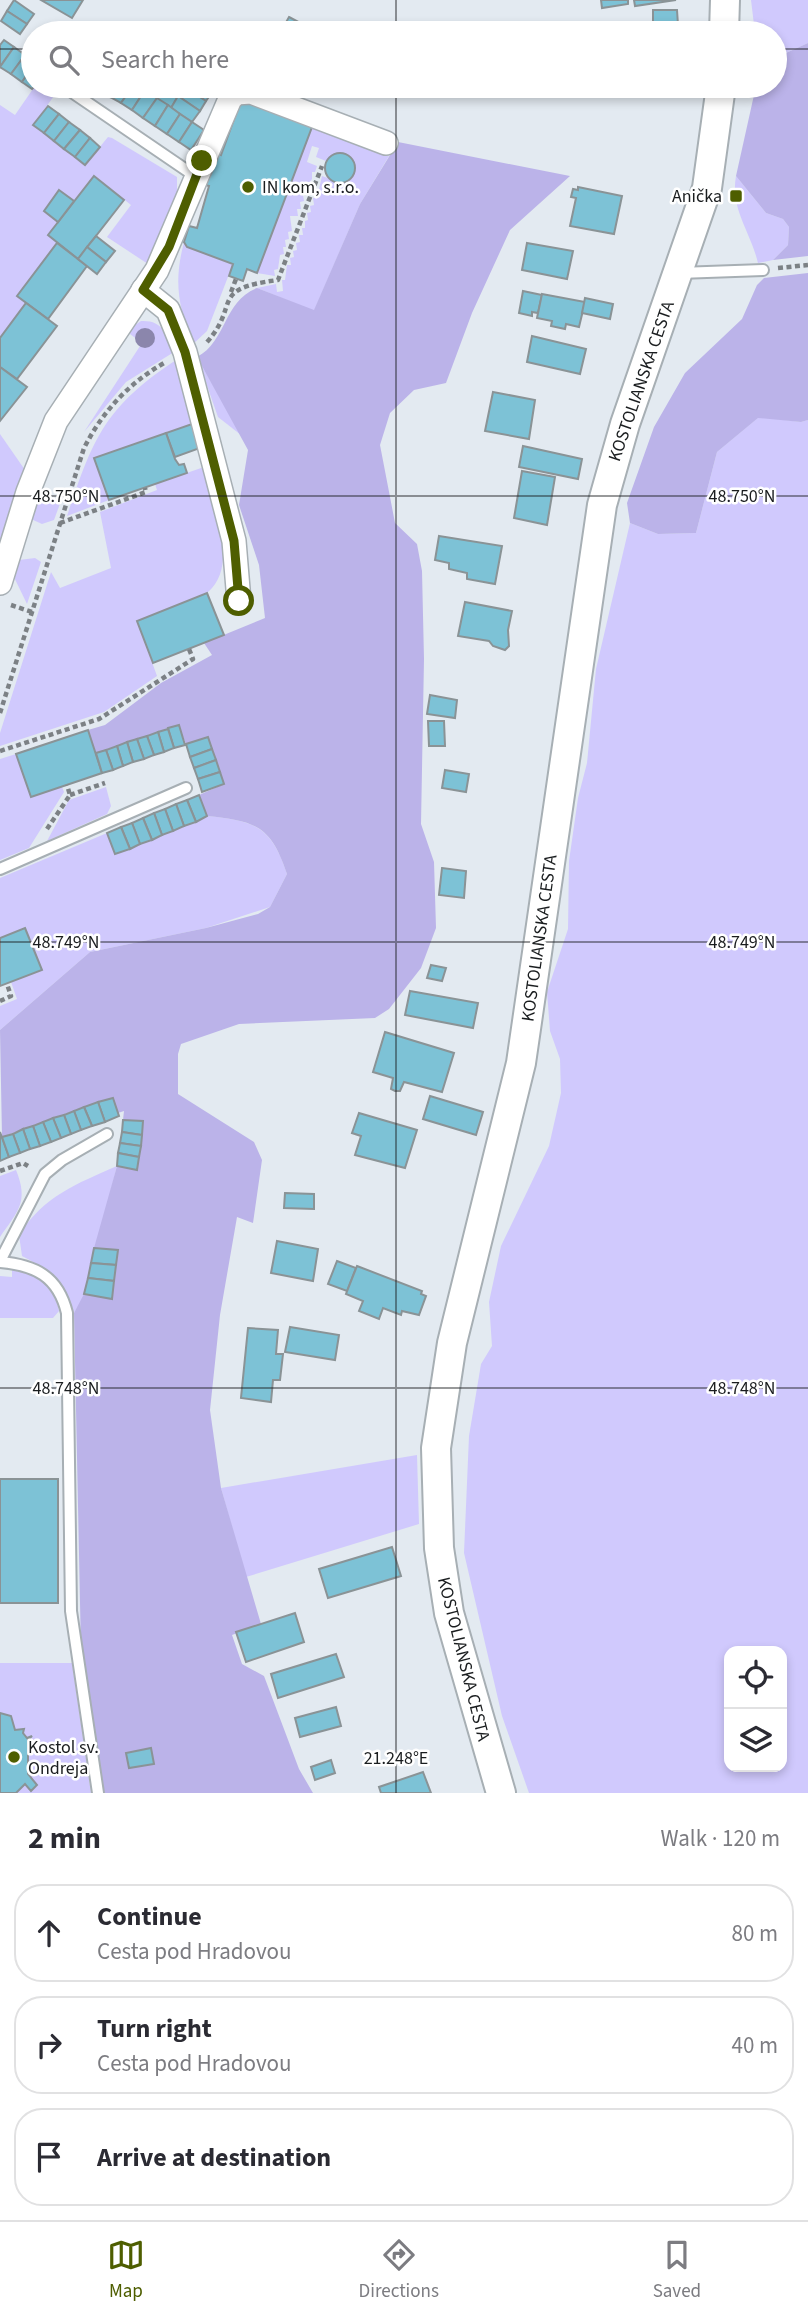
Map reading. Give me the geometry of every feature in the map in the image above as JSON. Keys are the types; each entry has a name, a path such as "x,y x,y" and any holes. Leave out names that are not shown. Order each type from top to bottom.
{"street":[{"path":"724,21 725,0"},
{"path":"1,593 28,492 56,421 169,247 195,176 232,98"},
{"path":"262,98 386,143"},
{"name":"KOSTOLIANSKA CESTA","path":"501,1793 461,1658 439,1548 436,1448 442,1398 472,1254 521,1063 602,505 625,424 707,188 719,98"},
{"path":"143,290 168,310 185,352 234,541 239,601"}],"lane":[{"path":"81,98 195,176"},
{"path":"679,273 763,270"},
{"path":"0,869 186,788"},
{"path":"98,1793 71,1611 67,1313 59,1290 37,1269 0,1261 45,1174 62,1160 107,1134"}],"path":[{"path":"229,296 244,286 278,279 322,166"},
{"path":"763,270 808,265"},
{"path":"0,713 84,448 99,418 119,396 150,371 200,347 215,332 236,279"},
{"path":"60,523 146,492 145,488"},
{"path":"1,593 32,612"},
{"path":"0,751 99,719 193,659 189,649"},
{"path":"40,853 40,841 64,800 70,795 105,783"},
{"path":"67,785 70,795"},
{"path":"0,1001 11,996 7,984"},
{"path":"0,1171 23,1163 45,1174"}],"shaded area":[{"path":"751,0 808,0 808,43 787,53 787,21 754,21"},
{"path":"808,43 808,256 773,260 788,245 789,227 783,219 766,213 736,176 753,98 787,98 787,53"},
{"path":"27,98 52,98 33,125 85,165 108,137 112,138 177,177 177,200 148,264 107,237 131,205 95,176 74,201 59,191 44,211 58,222 48,235 57,243 17,296 26,303 0,338 0,105 15,115"},
{"path":"312,127 389,156 360,204 314,311 257,288 276,284 277,292 283,291 282,280 285,280 287,265 291,265 290,258 294,257 293,251 297,250 299,235 303,235 302,228 305,228 305,221 308,220 307,213 311,212 310,206 314,205 313,198 317,198 322,176 341,183 353,175 354,163 348,155 338,153 326,161 316,157 319,148 312,146 307,162 317,166 306,187 307,194 303,195 304,201 300,202 301,209 297,209 298,216 290,216 292,231 288,232 289,239 285,240 286,247 283,247 284,254 280,255 278,269 274,270 275,276 257,273"},
{"path":"398,142 570,176 510,230 472,313 446,383 414,390 390,413 380,445 395,523 417,544 422,571 424,659 421,824 434,862 436,928 421,968 389,1009 375,1018 239,1024 181,1044 178,1054 178,1094 254,1142 262,1160 253,1223 237,1217 220,1315 210,1410 221,1488 261,1624 232,1635 242,1664 264,1676 299,1769 313,1793 104,1793 81,1650 74,1313 84,1294 112,1299 118,1251 94,1248 117,1166 137,1170 143,1121 123,1120 124,1111 118,1113 98,1102 2,1137 0,1030 90,952 206,928 258,914 270,907 287,874 275,845 259,829 238,820 207,816 199,795 224,784 208,737 186,744 178,725 96,753 88,730 105,725 161,683 212,655 204,643 265,618 259,565 239,505 248,450 197,357 214,341 238,302 257,288 314,310 360,204"},
{"path":"736,176 766,213 783,219 789,227 788,245 773,260 758,263 738,209"},
{"path":"184,242 233,264 207,331 192,345 178,282"},
{"path":"808,273 808,420 801,422 758,418 717,452 696,533 658,534 630,523 627,503 654,427 685,373 742,319 757,285 764,278"},
{"path":"141,321 154,323 163,329 174,352 126,382 84,432 142,343 126,331"},
{"path":"197,357 241,435 218,417"},
{"path":"176,360 194,423 95,458 109,500 67,516 85,465 105,426 133,393"},
{"path":"759,417 801,422 808,420 808,1793 529,1793 502,1716 464,1553 469,1436 481,1364 492,1346 489,1302 501,1246 549,1146 561,1093 560,1059 550,1031 547,992 568,929 569,861 578,798 587,763 596,669 630,523 658,534 696,533 717,452"},
{"path":"0,434 25,470 0,548"},
{"path":"204,467 221,532 222,565 218,580 202,596 185,605 137,621 157,676 104,712 0,746 0,733 51,572 60,588 111,568 100,512 157,490 155,484"},
{"path":"37,494 61,501 54,520 42,524 31,519"},
{"path":"35,558 41,562 27,604 12,573 19,560"},
{"path":"16,754 31,797 62,787 64,792 29,848 0,860 0,759"},
{"path":"106,787 111,806 107,814 47,841 69,800"},
{"path":"207,816 249,824 259,829 274,845 287,874 270,907 206,928 90,952 0,1030 0,1006 17,999 11,982 42,970 25,928 0,938 0,878 107,833 116,854"},
{"path":"117,1166 83,1299 74,1313 66,1293 55,1278 22,1256 19,1235 50,1201 75,1185"},
{"path":"16,1170 22,1190 20,1206 0,1237 0,1176"},
{"path":"12,1270 29,1274 49,1288 59,1311 53,1318 0,1318 0,1276 12,1277"},
{"path":"417,1455 419,1524 246,1577 221,1488"},
{"path":"0,1663 72,1663 91,1793 16,1793 25,1784 31,1791 37,1786 28,1774 28,1740 32,1736 27,1738 23,1733 24,1729 15,1730 11,1716 0,1713"}],"building":[{"path":"14,0 34,14 29,21 22,21 7,11"},
{"path":"41,0 83,0 72,18"},
{"path":"601,0 628,0 628,4 602,8"},
{"path":"634,0 676,0 635,6"},
{"path":"653,10 677,10 678,21 653,21"},
{"path":"7,11 22,21 21,33 20,34 1,21"},
{"path":"4,40 14,47 0,67 0,45"},
{"path":"14,47 21,52 21,60 11,74 0,67"},
{"path":"21,60 21,81 11,74"},
{"path":"112,98 125,98 121,103"},
{"path":"125,98 140,98 132,110 121,103"},
{"path":"140,98 157,98 143,118 132,110"},
{"path":"156,98 177,98 171,108"},
{"path":"157,98 168,105 155,126 143,118"},
{"path":"177,98 181,98 200,111 192,122 171,108"},
{"path":"181,98 201,98 206,101 200,111"},
{"path":"241,100 312,127 257,273 247,269 243,281 229,276 233,264 187,247 184,242 189,226 197,228 209,186 202,184 215,152 221,155"},
{"path":"168,105 180,114 167,134 155,126"},
{"path":"48,106 59,114 44,133 33,125"},
{"path":"59,114 69,122 54,141 44,133"},
{"path":"180,114 192,122 179,142 167,134"},
{"path":"69,122 80,130 64,149 54,141"},
{"path":"192,122 204,130 191,150 179,142"},
{"path":"80,130 90,138 75,157 64,149"},
{"path":"90,138 100,147 85,165 75,157"},
{"path":"340,153 351,157 355,168 351,179 340,183 329,179 325,168 329,157"},
{"path":"94,176 124,200 78,259 48,235"},
{"path":"578,187 622,196 614,234 570,226 576,198 571,197 573,189 578,190"},
{"path":"59,190 74,201 58,222 44,211"},
{"path":"96,236 115,251 106,262 87,247"},
{"path":"57,243 87,266 48,319 17,296"},
{"path":"527,243 573,251 567,279 522,270"},
{"path":"87,247 106,262 97,274 78,259"},
{"path":"523,291 542,295 538,313 532,312 532,316 519,313"},
{"path":"542,294 585,302 579,327 566,324 565,329 551,326 552,321 537,318"},
{"path":"585,298 613,304 610,319 582,313"},
{"path":"26,303 57,326 17,379 0,367 0,338"},
{"path":"532,336 586,349 580,374 527,362"},
{"path":"0,367 27,387 0,421"},
{"path":"493,392 535,400 529,439 485,431"},
{"path":"192,424 200,448 175,457 166,433"},
{"path":"166,433 175,459 179,465 184,464 187,473 109,500 94,458"},
{"path":"523,446 582,459 578,479 519,467"},
{"path":"522,471 555,477 547,525 514,518"},
{"path":"439,536 502,546 495,584 467,579 467,573 449,569 449,563 435,560"},
{"path":"207,593 224,635 153,663 137,621"},
{"path":"465,602 512,611 508,630 509,646 505,650 493,646 489,641 458,636"},
{"path":"430,695 457,700 455,718 427,714"},
{"path":"428,721 444,721 445,746 429,746"},
{"path":"179,725 185,745 174,748 168,728"},
{"path":"168,729 174,748 164,752 158,732"},
{"path":"88,730 102,773 31,797 16,754"},
{"path":"158,732 164,752 154,755 147,736"},
{"path":"147,736 154,755 144,759 137,739"},
{"path":"208,737 212,749 190,757 186,744"},
{"path":"137,739 144,759 133,762 127,742"},
{"path":"127,742 133,762 123,766 117,746"},
{"path":"117,746 123,766 113,770 106,750"},
{"path":"212,749 216,760 194,768 190,757"},
{"path":"106,750 113,770 102,773 96,753"},
{"path":"216,760 220,772 198,779 194,768"},
{"path":"445,770 469,774 466,792 442,788"},
{"path":"220,772 224,784 202,792 198,779"},
{"path":"199,795 207,816 196,822 187,800"},
{"path":"187,800 196,822 184,826 176,804"},
{"path":"176,804 184,826 173,831 165,809"},
{"path":"165,809 173,831 162,835 154,813"},
{"path":"154,813 162,835 152,840 143,818"},
{"path":"143,818 152,840 140,844 132,823"},
{"path":"132,823 140,844 130,849 121,827"},
{"path":"121,827 130,849 115,854 107,833"},
{"path":"442,868 466,871 464,898 439,895"},
{"path":"25,928 42,970 0,986 0,938"},
{"path":"431,965 446,968 442,981 427,978"},
{"path":"410,991 478,1003 473,1028 405,1015"},
{"path":"385,1032 454,1053 442,1092 404,1082 400,1091 395,1091 391,1089 393,1078 373,1072"},
{"path":"430,1096 483,1112 476,1135 423,1119"},
{"path":"113,1098 119,1116 105,1122 98,1102"},
{"path":"98,1102 105,1122 92,1126 84,1107"},
{"path":"84,1107 92,1126 81,1130 74,1111"},
{"path":"74,1111 81,1130 71,1134 64,1115"},
{"path":"359,1113 417,1130 405,1168 355,1155 361,1136 352,1133"},
{"path":"64,1115 71,1134 61,1138 53,1118"},
{"path":"53,1118 61,1138 51,1142 43,1122"},
{"path":"123,1120 143,1121 142,1135 122,1132"},
{"path":"43,1122 51,1142 40,1146 33,1126"},
{"path":"33,1126 40,1146 30,1149 23,1129"},
{"path":"23,1129 30,1149 20,1153 13,1134"},
{"path":"0,1132 9,1157 0,1161"},
{"path":"122,1132 142,1135 141,1146 120,1143"},
{"path":"13,1134 20,1153 9,1157 2,1137"},
{"path":"120,1143 141,1146 139,1157 118,1153"},
{"path":"118,1153 139,1157 137,1170 117,1166"},
{"path":"285,1193 314,1194 314,1209 284,1208"},
{"path":"277,1241 318,1249 313,1281 271,1273"},
{"path":"94,1248 118,1250 116,1265 91,1263"},
{"path":"337,1261 356,1268 347,1291 328,1284"},
{"path":"91,1263 116,1265 114,1281 88,1278"},
{"path":"357,1266 422,1291 421,1294 426,1296 419,1315 402,1311 401,1315 383,1308 379,1319 359,1311 363,1301 346,1294"},
{"path":"88,1278 114,1281 112,1299 84,1294"},
{"path":"290,1327 339,1335 335,1360 285,1352"},
{"path":"248,1328 278,1330 276,1354 283,1354 280,1380 273,1380 271,1402 241,1398"},
{"path":"0,1479 58,1479 58,1603 0,1603"},
{"path":"392,1547 401,1576 328,1598 319,1569"},
{"path":"295,1613 304,1642 246,1662 236,1632"},
{"path":"336,1654 344,1677 278,1698 271,1674"},
{"path":"336,1707 341,1726 300,1737 295,1718"},
{"name":"Kostol sv. Ondreja","path":"0,1713 11,1716 15,1730 24,1729 23,1733 27,1738 32,1736 28,1740 28,1774 37,1785 31,1791 25,1784 16,1793 0,1793"},
{"path":"151,1748 154,1764 129,1768 126,1753"},
{"path":"331,1760 335,1773 315,1780 311,1767"},
{"path":"423,1772 431,1793 381,1793 379,1787"}],"place":[{"name":"IN kom, s.r.o.","path":"248,187"},
{"name":"Anička","path":"736,196"},
{"name":"Kostol sv. Ondreja","path":"14,1757"}],"route":[{"path":"202,161 169,247 143,290 168,310 185,352 234,541 239,601"}]}
